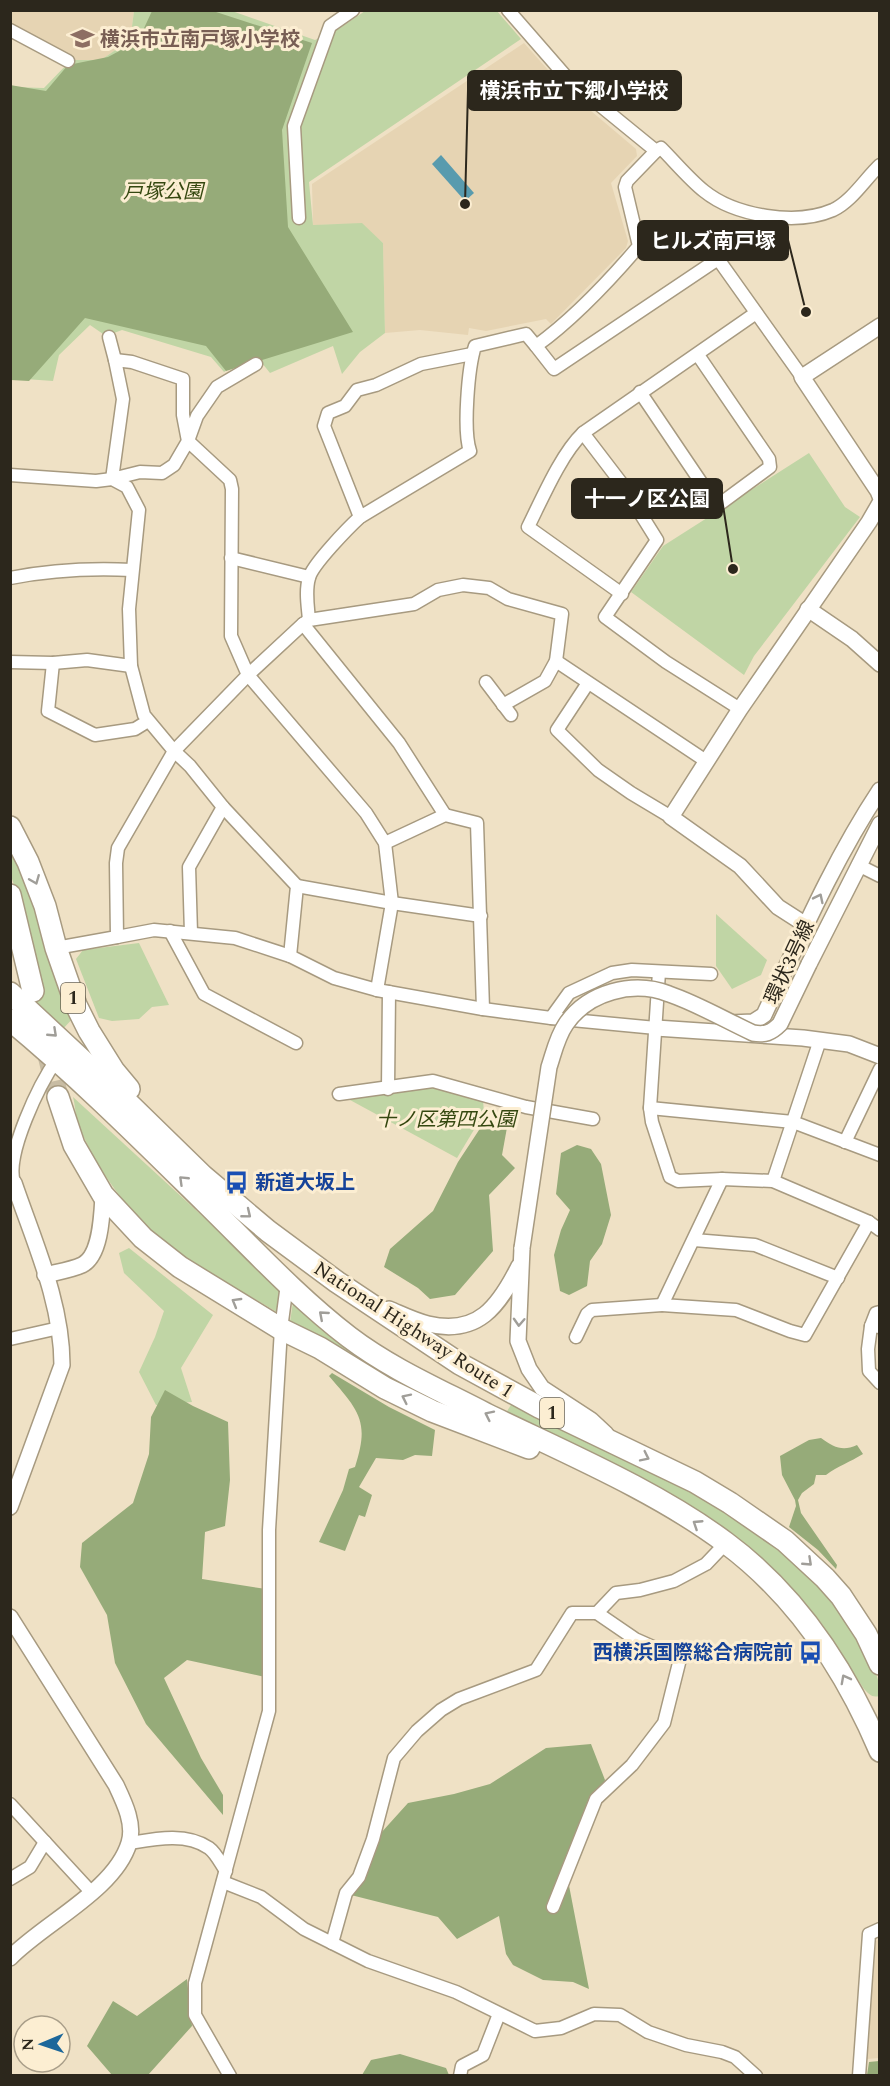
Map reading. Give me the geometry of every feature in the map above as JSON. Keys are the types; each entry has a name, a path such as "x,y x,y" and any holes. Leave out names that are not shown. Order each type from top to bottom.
{"highway":[{"name":"1","path":"10,827 28,862 45,906 56,948 76,1005 89,1031 114,1071 175,1149"},
{"name":"1","path":"10,895 33,991"},
{"name":"1","path":"10,993 175,1149"},
{"name":"National Highway Route 1","path":"10,1020 57,1059 287,1284 337,1328 384,1360 438,1390 664,1503 726,1543 770,1581 803,1619 872,1713 879,1750"},
{"name":"National Highway Route 1","path":"58,1097 74,1145 103,1195 143,1238 180,1267 281,1329 320,1348 386,1388 432,1411 617,1479"},
{"name":"National Highway Route 1","path":"175,1149 267,1231 358,1297 477,1374 539,1407 695,1482 785,1540 841,1596 866,1634 879,1664"}],"street":[{"path":"299,218 294,126 330,26 353,10"},
{"path":"508,10 569,80 656,151"},
{"path":"10,30 68,61"},
{"path":"536,346 624,264 639,246 625,187 627,181 661,148 705,192 748,212 780,218 816,215 834,209 850,197 879,165"},
{"path":"483,1009 477,823 445,814 399,743 306,622 309,577 345,530 360,517 470,451 467,441 472,354 475,346 526,334 554,369 718,259 802,378 878,491 879,496"},
{"path":"622,594 528,527 575,441 583,433 756,313"},
{"path":"802,378 879,326"},
{"path":"109,337 123,399 112,479"},
{"path":"360,517 324,426 328,414 345,406 357,390 376,385 421,364 472,354"},
{"path":"640,393 717,506 770,467 769,459 698,355"},
{"path":"115,360 132,362 183,378 183,415 188,441 230,480 232,489 231,636 248,675 366,813 385,843 392,903 383,991 388,1089"},
{"path":"10,475 96,481 140,472 162,473 174,465 188,441 197,416 217,387 256,364"},
{"path":"583,433 622,484 657,540 605,617 666,662 740,709"},
{"path":"112,479 127,487 139,510 129,609 131,666 144,715 148,721 297,886 481,916"},
{"path":"671,817 740,709 869,522 879,503"},
{"path":"231,558 309,577"},
{"path":"10,578 95,568 132,570"},
{"path":"117,937 116,862 118,848 174,751 248,675 306,622 414,604 438,590 462,585 489,588 508,599 562,614 556,661 545,681 503,705"},
{"path":"808,609 852,639 879,664"},
{"path":"10,662 53,663 87,660 131,666"},
{"path":"556,661 706,761"},
{"path":"53,663 48,711 95,735 135,729 148,721"},
{"path":"486,682 511,715"},
{"path":"588,683 557,730 598,770 671,817 740,866 778,907 806,926"},
{"name":"環状3号線","path":"730,1023 753,1022 764,1015 838,858 855,826 879,790"},
{"path":"191,933 189,867 224,807"},
{"path":"385,843 445,814"},
{"name":"環状3号線","path":"730,1023 763,1035 773,1031 780,1024 879,824"},
{"path":"858,865 879,876"},
{"path":"290,956 297,886"},
{"path":"56,948 154,930 235,938 290,956 334,978 383,991 483,1009 551,1018 820,1040 849,1044 879,1056"},
{"path":"170,931 204,994 296,1043"},
{"path":"551,1018 569,993 612,973 632,970 711,974"},
{"path":"659,972 650,1108 652,1122 670,1177 678,1181 723,1179 773,1181 869,1222 879,1230"},
{"path":"615,1443 591,1420 542,1388 529,1369 518,1341 521,1256 549,1067 566,1024 581,1007 614,991 630,988 668,993 730,1023"},
{"path":"773,1181 820,1040"},
{"path":"10,1507 62,1365 62,1345 57,1311 12,1184 11,1174 19,1138 46,1076 57,1059"},
{"path":"845,1142 879,1069"},
{"path":"339,1094 433,1082 526,1107 593,1119"},
{"path":"650,1108 793,1122 879,1155"},
{"path":"662,1305 723,1179"},
{"path":"45,1275 82,1265 92,1257 97,1245 103,1195"},
{"path":"576,1337 587,1314 592,1310 662,1305 736,1310 790,1332 805,1335 869,1222"},
{"path":"694,1240 755,1245 838,1278"},
{"path":"358,1297 426,1324 444,1327 462,1326 490,1311 508,1287 521,1256"},
{"path":"231,2076 195,2015 195,1983 269,1711 269,1530 281,1329 287,1284"},
{"path":"879,1312 876,1313 875,1326 868,1349 869,1371 879,1383"},
{"path":"10,1339 59,1328"},
{"path":"597,1613 616,1593 640,1590 674,1581 706,1564 726,1543"},
{"path":"332,1943 346,1893 359,1877 373,1839 394,1758 417,1731 441,1710 459,1699 536,1670 572,1612 597,1613 635,1639 680,1659 664,1723 632,1765 596,1799 553,1907"},
{"path":"10,1617 116,1785 126,1807 130,1827 130,1843 108,1876 92,1893 24,1944 10,1958"},
{"path":"10,1804 92,1893"},
{"path":"130,1843 178,1838 198,1843 210,1849 224,1876 261,1897 304,1929 368,1961 456,1992 535,2031 561,2028 594,2014 620,2015 648,2032 686,2045 735,2057 756,2076"},
{"path":"10,1879 30,1867 45,1842"},
{"path":"860,2076 869,1934 879,1929"},
{"path":"460,2076 462,2066 483,2055 499,2014"}],"shaded area":[{"name":"横浜市立南戸塚小学校","path":"11,11 134,11 131,34 124,44 101,60 71,60 11,24"},
{"path":"524,43 565,89 636,149 637,156 611,183 628,241 626,248 551,324 546,319 486,331 469,328 468,335 420,330 385,333 383,243 362,224 313,225 312,184"},
{"path":"879,1939 879,2058 867,2059 876,1941"}],"green space":[{"name":"戸塚公園","path":"134,11 232,11 315,40 340,28 365,11 497,11 521,39 309,182 313,225 362,223 383,243 385,333 360,352 342,374 333,346 270,373 254,353 224,372 211,357 122,330 106,336 90,325 59,355 53,381 11,378 11,87 44,88 71,60 101,60 124,44 131,34"},
{"name":"戸塚公園","path":"152,11 213,11 312,43 282,130 288,227 353,332 226,371 206,346 85,318 29,381 11,380 10,85 46,91 68,65 108,57 138,41"},
{"path":"809,453 845,507 860,517 754,656 744,675 631,592 663,546"},
{"path":"11,850 31,895 74,1017 62,1030 22,994 19,899 11,876"},
{"path":"716,914 767,960 761,975 732,989 716,966"},
{"path":"139,943 169,1005 152,1007 139,1019 112,1021 99,1018 76,959 83,950"},
{"name":"十ノ区第四公園","path":"435,1086 483,1100 484,1113 457,1158 350,1100 356,1094"},
{"path":"73,1097 283,1290 280,1314 184,1256 157,1236 143,1222 115,1189 92,1153 77,1119"},
{"path":"499,1115 508,1122 502,1155 515,1168 489,1195 493,1251 455,1295 430,1299 418,1288 384,1267 390,1249 433,1211 458,1162 481,1127"},
{"path":"577,1145 591,1149 601,1164 611,1215 602,1244 590,1261 587,1286 569,1295 560,1291 554,1255 570,1210 556,1194 561,1153"},
{"path":"129,1248 213,1315 181,1368 192,1402 156,1405 139,1372 164,1311 124,1273 119,1253"},
{"path":"293,1302 391,1372 387,1379 290,1322"},
{"path":"332,1373 389,1407 435,1430 432,1456 415,1455 403,1460 376,1458 359,1487 372,1495 365,1517 359,1515 345,1551 319,1542 343,1490 349,1469 355,1467 361,1438 359,1417 329,1376"},
{"path":"165,1390 228,1422 230,1480 225,1526 205,1532 202,1579 266,1589 265,1677 187,1660 164,1678 201,1758 223,1795 223,1815 146,1724 115,1663 107,1615 80,1567 82,1543 133,1503 149,1454 151,1417"},
{"path":"512,1403 635,1459 755,1529 823,1585 874,1666 879,1684 879,1696 872,1696 864,1689 822,1624 791,1589 506,1413"},
{"path":"821,1438 838,1447 847,1448 857,1445 863,1454 826,1475 816,1475 814,1484 802,1493 798,1500 801,1513 837,1565 836,1569 818,1550 789,1527 796,1506 782,1475 780,1456 809,1440"},
{"path":"591,1744 605,1780 592,1826 566,1870 589,1989 573,1982 543,1980 513,1965 506,1954 499,1916 457,1939 438,1917 347,1894 371,1844 408,1803 490,1784 546,1748"},
{"path":"187,1979 192,2026 148,2075 112,2075 87,2046 113,2001 137,2016"},
{"path":"400,2054 446,2068 449,2075 362,2075 371,2060"},
{"path":"879,2061 879,2075 867,2075 869,2062"}],"water":[{"path":"441,155 474,193 465,201 432,164"}],"tunnel":[{"path":"47,1051 58,1097"}],"place":[{"name":"横浜市立南戸塚小学校","path":"82,39"},
{"name":"横浜市立下郷小学校","path":"465,204"},
{"name":"ヒルズ南戸塚","path":"806,312"},
{"name":"十一ノ区公園","path":"733,569"},
{"name":"新道大坂上","path":"237,1182"},
{"name":"西横浜国際総合病院前","path":"811,1652"}]}
